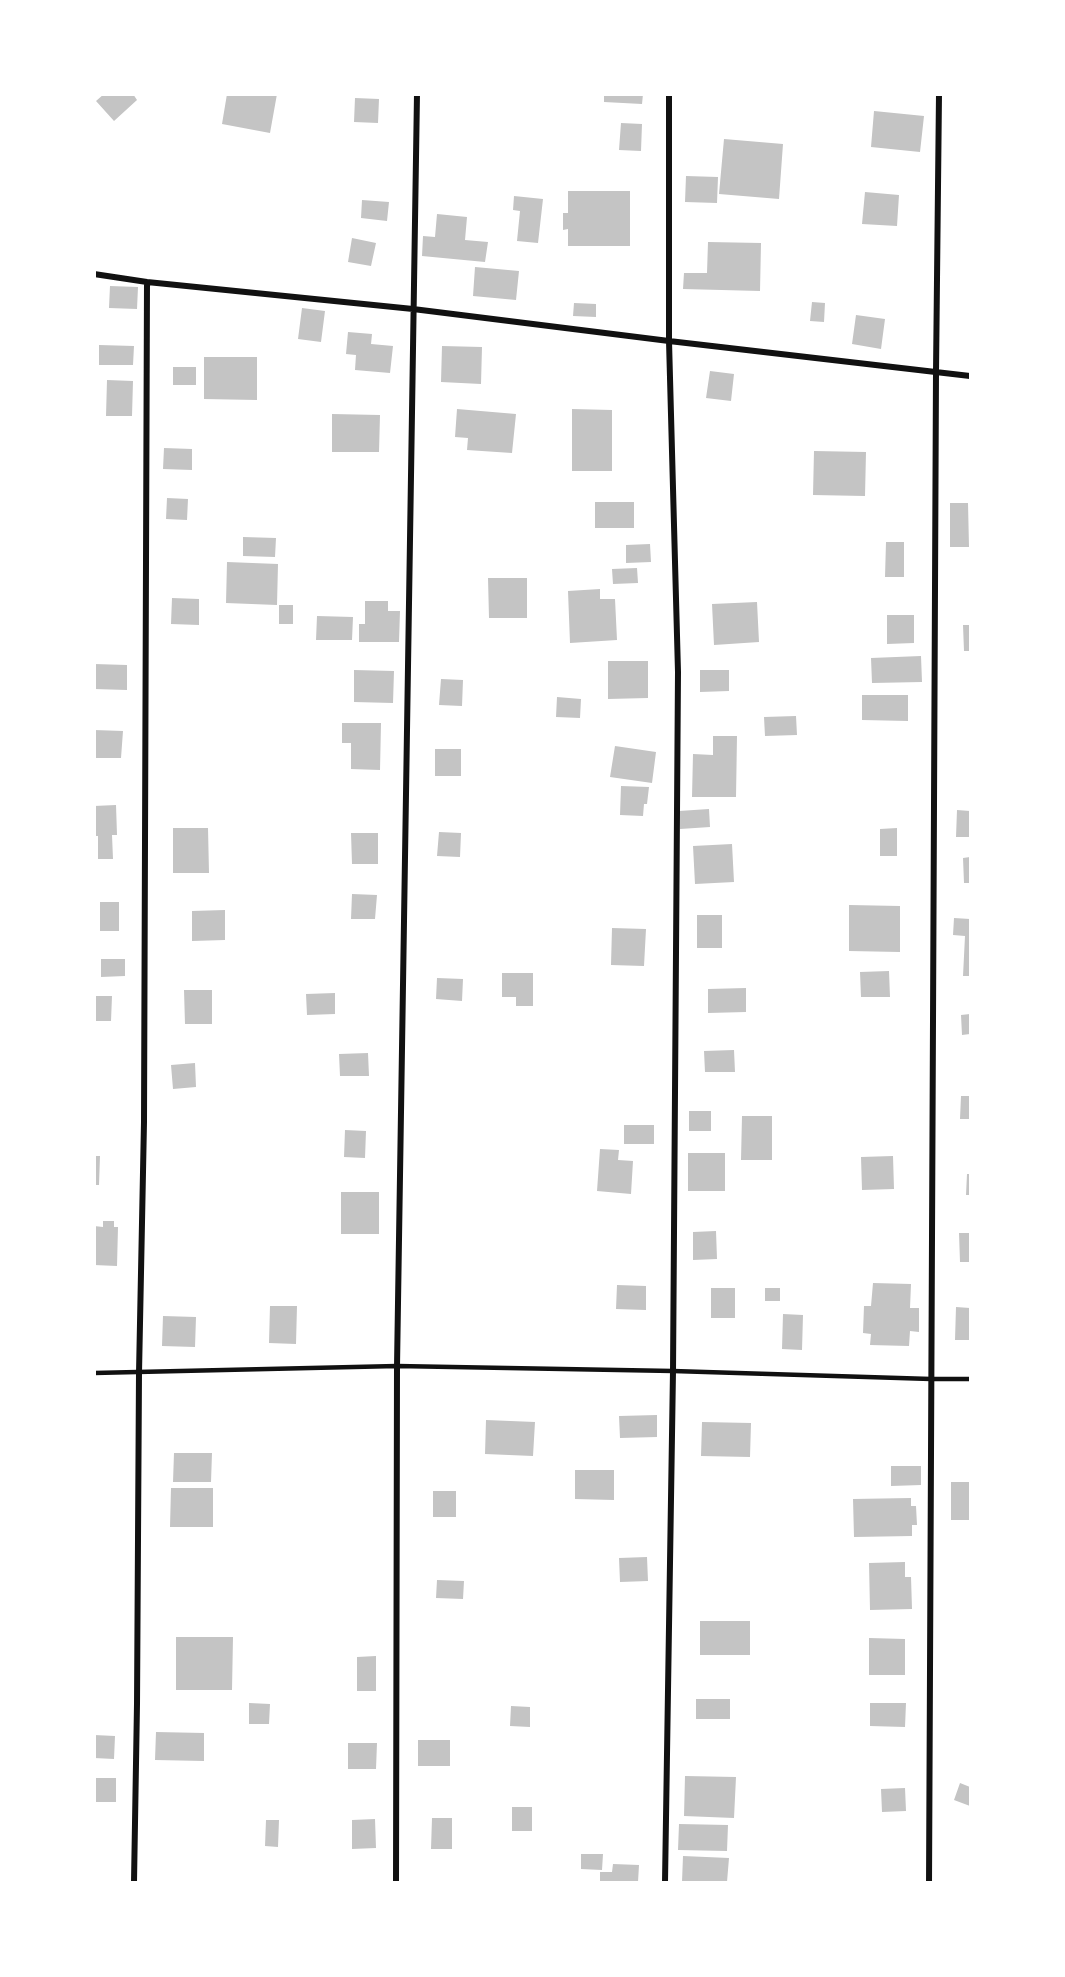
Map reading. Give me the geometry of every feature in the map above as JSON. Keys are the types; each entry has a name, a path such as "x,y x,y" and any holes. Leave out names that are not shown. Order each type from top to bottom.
{"street":[{"path":"396,1882 397,1366 417,94"},
{"path":"665,1882 673,1371 678,672 669,341 669,94"},
{"path":"929,1882 939,94"},
{"path":"94,274 147,282 413,309 970,376"},
{"path":"134,1882 144,1122 147,282"}],"lane":[{"path":"94,1373 397,1366 931,1379 970,1378"}],"building":[{"path":"104,94 133,94 137,100 114,121 96,101"},
{"path":"227,94 277,94 270,133 222,124"},
{"path":"604,94 643,94 642,104 604,102"},
{"path":"355,98 379,99 378,123 354,122"},
{"path":"874,111 924,116 920,152 871,147"},
{"path":"621,123 642,124 641,151 619,150"},
{"path":"724,139 783,144 779,199 719,194"},
{"path":"686,176 718,177 717,203 685,202"},
{"path":"568,191 630,191 630,246 568,246 568,229 563,230 563,213 568,213"},
{"path":"865,192 899,195 897,226 862,224"},
{"path":"514,196 543,199 538,243 517,241 520,211 513,210"},
{"path":"362,200 389,202 387,221 361,218"},
{"path":"437,214 467,217 465,240 488,242 485,262 422,256 423,236 435,237"},
{"path":"352,238 376,243 371,266 348,262"},
{"path":"708,242 761,243 760,291 683,289 684,273 707,273"},
{"path":"475,267 519,271 516,300 473,296"},
{"path":"110,286 138,287 137,309 109,308"},
{"path":"812,302 825,303 824,322 810,321"},
{"path":"574,303 596,304 596,317 573,316"},
{"path":"302,308 325,311 321,342 298,339"},
{"path":"856,315 885,319 881,349 852,344"},
{"path":"348,332 372,334 371,344 393,346 390,373 355,370 356,355 346,354"},
{"path":"99,345 134,346 133,365 99,365"},
{"path":"442,346 482,347 481,384 441,382"},
{"path":"204,357 257,357 257,400 204,399"},
{"path":"173,367 196,367 196,385 173,385"},
{"path":"710,371 734,374 731,401 706,398"},
{"path":"107,380 133,381 132,416 106,416"},
{"path":"457,409 516,414 512,453 467,450 468,438 455,437"},
{"path":"572,409 612,410 612,471 572,471"},
{"path":"332,414 380,415 379,452 332,452"},
{"path":"164,448 192,449 192,470 163,469"},
{"path":"814,451 866,452 865,496 813,495"},
{"path":"167,498 188,499 187,520 166,519"},
{"path":"595,502 634,502 634,528 595,528"},
{"path":"950,503 968,503 969,547 950,547"},
{"path":"243,537 276,538 275,557 243,556"},
{"path":"886,542 904,542 904,577 885,577"},
{"path":"650,544 651,562 626,563 626,545"},
{"path":"227,562 278,564 277,605 226,603"},
{"path":"637,568 638,583 613,584 612,569"},
{"path":"488,578 527,578 527,618 489,618"},
{"path":"600,589 600,599 615,599 617,640 570,643 568,591"},
{"path":"172,598 199,599 199,625 171,624"},
{"path":"365,601 388,601 388,611 400,611 399,642 359,642 359,624 365,624"},
{"path":"757,602 759,642 714,645 712,604"},
{"path":"279,605 293,605 293,624 279,624"},
{"path":"887,615 914,615 914,643 887,644"},
{"path":"317,616 353,617 352,640 316,640"},
{"path":"963,625 970,625 970,651 964,651"},
{"path":"921,656 922,682 872,683 871,658"},
{"path":"608,661 648,661 648,698 608,699"},
{"path":"94,664 127,665 127,690 94,689"},
{"path":"354,670 394,671 393,703 354,702"},
{"path":"700,670 729,670 729,691 700,692"},
{"path":"441,679 463,680 462,706 439,705"},
{"path":"862,695 908,695 908,721 862,720"},
{"path":"557,697 581,699 580,718 556,717"},
{"path":"796,716 797,735 765,736 764,717"},
{"path":"342,723 381,723 380,770 351,769 351,743 342,743"},
{"path":"94,730 123,731 121,758 94,758"},
{"path":"713,736 737,736 736,797 692,797 693,754 713,755"},
{"path":"615,746 656,752 652,783 610,777"},
{"path":"435,749 461,749 461,776 435,776"},
{"path":"621,786 649,787 643,816 620,815"},
{"path":"116,805 117,835 112,835 113,859 98,859 98,836 94,836 94,806"},
{"path":"709,809 710,827 680,829 679,811"},
{"path":"957,810 970,811 970,837 956,837"},
{"path":"173,828 208,828 209,873 173,873"},
{"path":"897,828 897,856 880,856 880,829"},
{"path":"439,832 461,833 460,857 437,856"},
{"path":"351,833 378,833 378,864 352,864"},
{"path":"732,844 734,882 695,884 693,846"},
{"path":"970,857 970,883 964,883 963,858"},
{"path":"352,894 377,895 375,919 351,919"},
{"path":"100,902 119,902 119,931 100,931"},
{"path":"849,905 900,906 900,952 849,951"},
{"path":"225,910 225,940 192,941 192,911"},
{"path":"697,915 722,915 722,948 697,948"},
{"path":"954,918 970,919 970,976 963,976 965,936 953,935"},
{"path":"612,928 646,929 644,966 611,965"},
{"path":"101,959 125,959 125,976 101,977"},
{"path":"889,971 890,997 861,997 860,972"},
{"path":"502,973 533,973 533,1006 516,1006 516,997 502,997"},
{"path":"437,978 463,979 462,1001 436,999"},
{"path":"746,988 746,1012 708,1013 708,989"},
{"path":"184,990 212,990 212,1024 185,1024"},
{"path":"335,993 335,1014 307,1015 306,994"},
{"path":"94,996 112,996 111,1021 94,1021"},
{"path":"970,1014 970,1034 962,1035 961,1015"},
{"path":"734,1050 735,1072 705,1072 704,1051"},
{"path":"368,1053 369,1076 340,1076 339,1054"},
{"path":"195,1063 196,1087 173,1089 171,1065"},
{"path":"961,1096 970,1096 970,1119 960,1119"},
{"path":"689,1111 711,1111 711,1131 689,1131"},
{"path":"742,1116 772,1116 772,1160 741,1160"},
{"path":"624,1125 654,1125 654,1144 624,1144"},
{"path":"345,1130 366,1131 365,1158 344,1157"},
{"path":"600,1149 619,1150 618,1160 633,1161 631,1194 597,1191"},
{"path":"688,1153 725,1153 725,1191 688,1191"},
{"path":"94,1156 100,1156 99,1185 94,1185"},
{"path":"893,1156 894,1189 862,1190 861,1157"},
{"path":"967,1174 970,1174 970,1195 966,1195"},
{"path":"341,1192 379,1192 379,1234 341,1234"},
{"path":"103,1221 114,1221 114,1227 118,1227 117,1266 94,1265 94,1226 103,1227"},
{"path":"716,1231 717,1259 693,1260 693,1232"},
{"path":"959,1233 970,1233 970,1262 960,1262"},
{"path":"873,1283 911,1284 910,1308 919,1308 919,1332 910,1331 909,1346 870,1345 871,1334 863,1333 864,1306 871,1306"},
{"path":"617,1285 646,1286 646,1310 616,1309"},
{"path":"711,1288 735,1288 735,1318 711,1318"},
{"path":"765,1288 780,1288 780,1301 765,1301"},
{"path":"270,1306 297,1306 296,1344 269,1343"},
{"path":"956,1307 970,1308 970,1340 955,1340"},
{"path":"783,1314 803,1315 802,1350 782,1349"},
{"path":"163,1316 196,1317 195,1347 162,1346"},
{"path":"657,1415 657,1437 620,1438 619,1416"},
{"path":"486,1420 535,1422 533,1456 485,1454"},
{"path":"702,1422 751,1423 750,1457 701,1456"},
{"path":"174,1453 212,1453 211,1482 173,1482"},
{"path":"891,1466 921,1466 921,1485 891,1486"},
{"path":"575,1470 614,1470 614,1500 575,1499"},
{"path":"951,1482 970,1482 970,1520 951,1520"},
{"path":"171,1488 213,1488 213,1527 170,1527"},
{"path":"433,1491 456,1491 456,1517 433,1517"},
{"path":"911,1498 911,1506 916,1506 917,1525 912,1525 912,1536 854,1537 853,1499"},
{"path":"647,1557 648,1581 620,1582 619,1558"},
{"path":"905,1562 905,1577 911,1577 912,1609 870,1610 869,1563"},
{"path":"437,1580 464,1581 463,1599 436,1598"},
{"path":"700,1621 750,1621 750,1655 700,1655"},
{"path":"176,1637 233,1637 232,1690 176,1690"},
{"path":"869,1638 905,1639 905,1675 869,1675"},
{"path":"376,1656 376,1691 357,1691 357,1657"},
{"path":"696,1699 730,1699 730,1719 696,1719"},
{"path":"249,1703 270,1704 269,1724 249,1724"},
{"path":"870,1703 906,1703 905,1727 870,1726"},
{"path":"511,1706 530,1707 530,1727 510,1726"},
{"path":"156,1732 204,1733 204,1761 155,1760"},
{"path":"94,1735 115,1736 114,1759 94,1758"},
{"path":"418,1740 450,1740 450,1766 418,1766"},
{"path":"348,1743 377,1743 376,1769 348,1769"},
{"path":"685,1776 736,1777 734,1818 684,1816"},
{"path":"96,1778 116,1778 116,1802 95,1802"},
{"path":"960,1783 970,1787 970,1806 954,1800"},
{"path":"905,1788 906,1811 882,1812 881,1789"},
{"path":"512,1807 532,1807 532,1831 512,1831"},
{"path":"432,1818 452,1818 452,1849 431,1849"},
{"path":"375,1819 376,1848 352,1849 352,1820"},
{"path":"266,1820 279,1820 278,1847 265,1846"},
{"path":"679,1824 728,1825 727,1851 678,1850"},
{"path":"581,1854 603,1854 602,1870 581,1869"},
{"path":"683,1856 729,1858 727,1882 682,1882"},
{"path":"613,1864 639,1865 638,1882 600,1882 600,1872 612,1872"}]}
